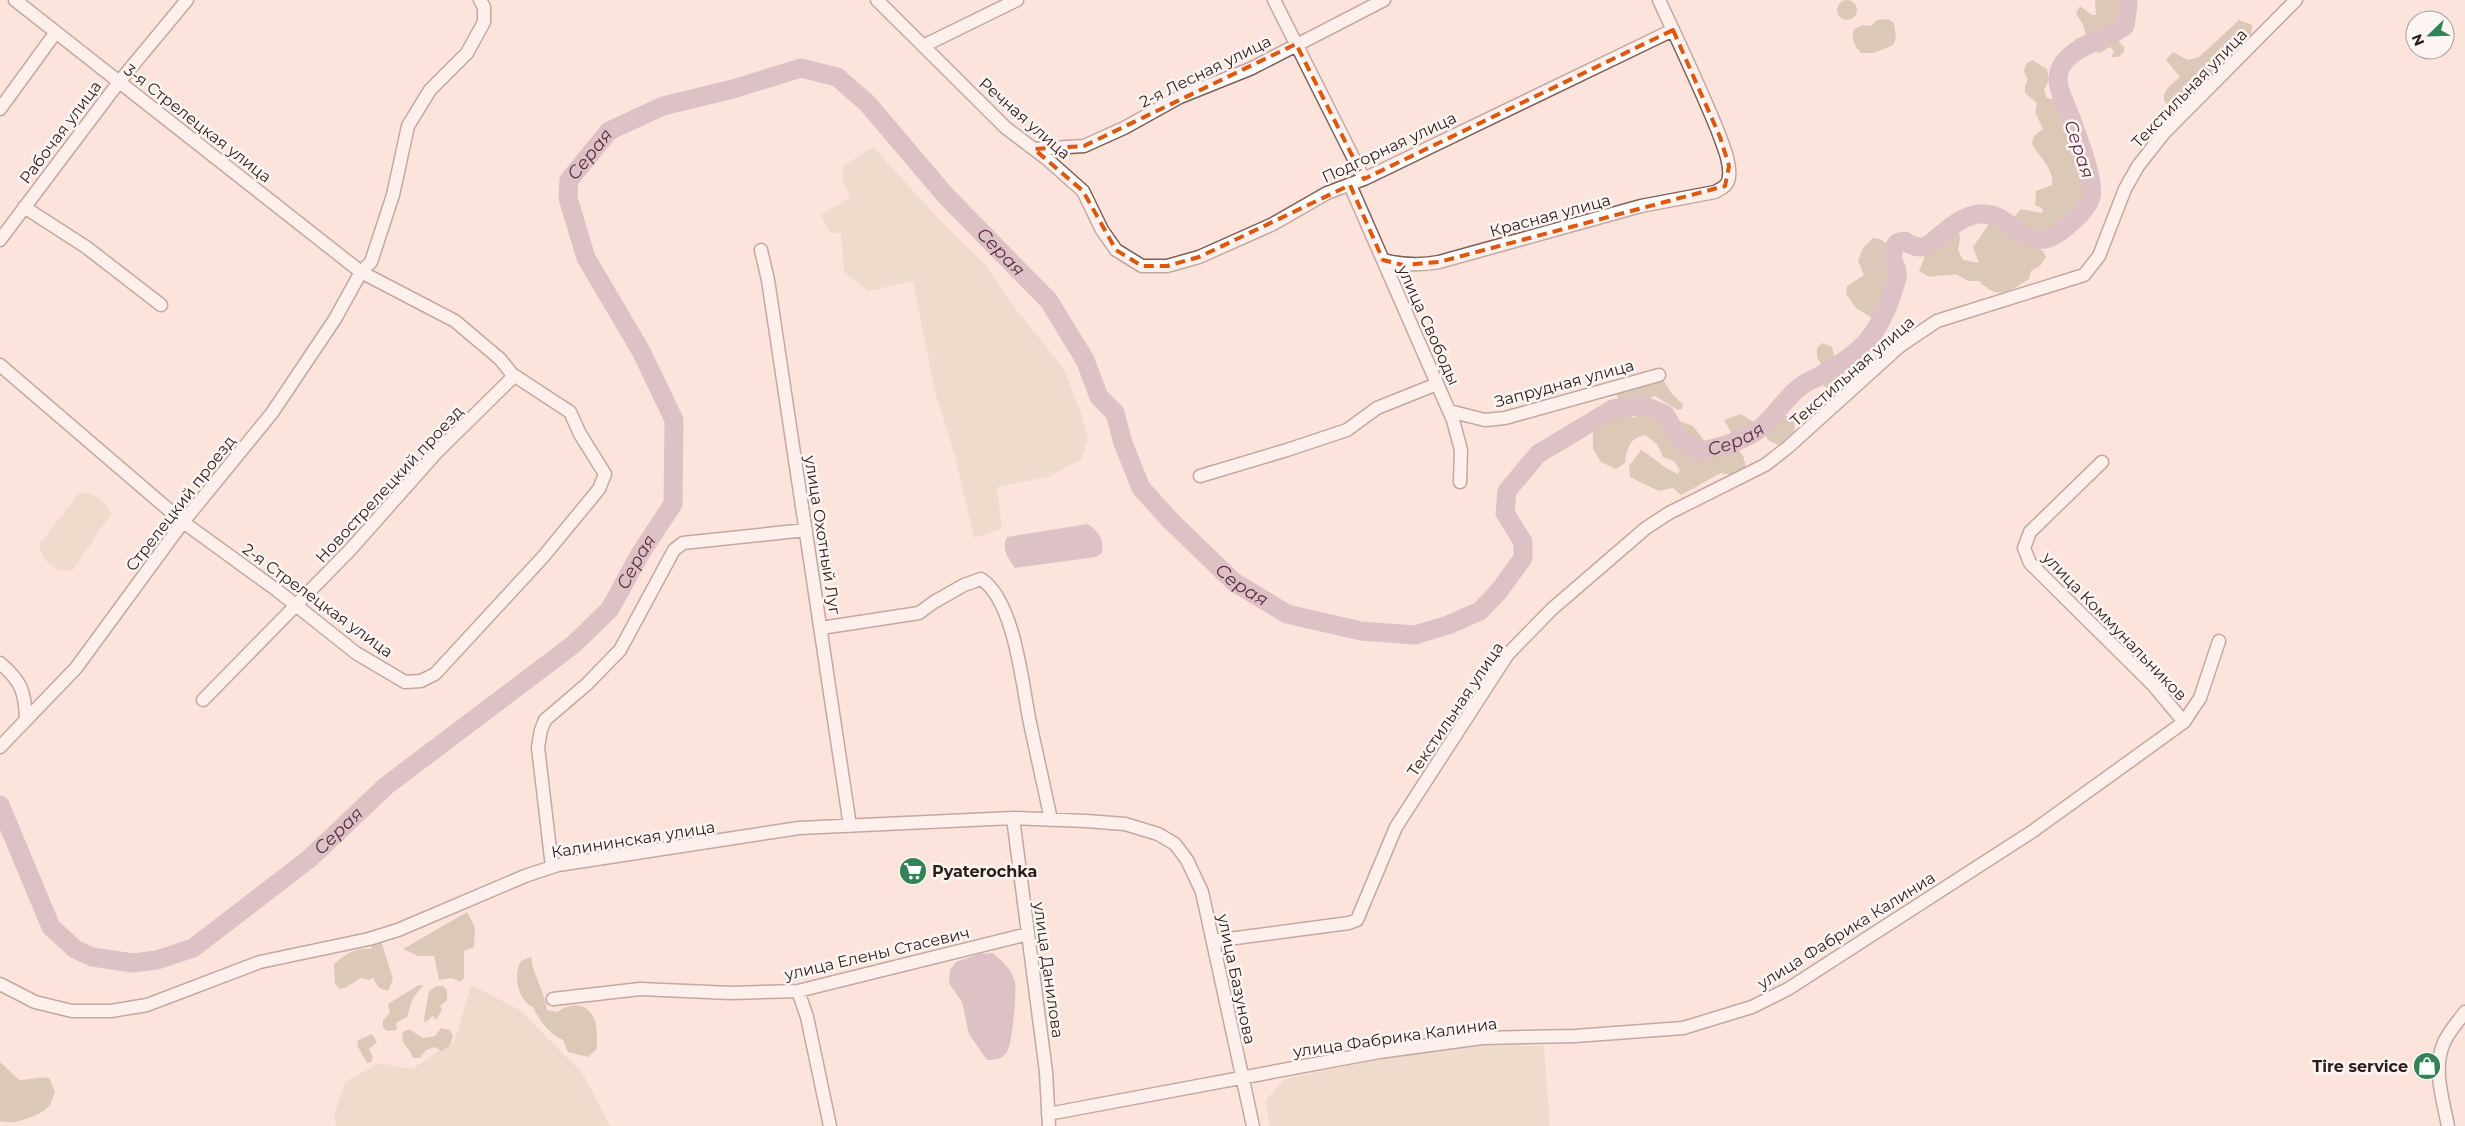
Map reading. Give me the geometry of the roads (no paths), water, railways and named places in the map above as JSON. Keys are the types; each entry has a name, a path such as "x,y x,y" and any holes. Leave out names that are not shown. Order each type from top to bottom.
{"street":[{"name":"3-я Стрелецкая улица","path":"15,0 361,272 455,321 500,359 512,374 570,412"},
{"name":"Рабочая улица","path":"0,240 119,82 187,0"},
{"name":"Стрелецкий проезд","path":"4,743 76,668 183,522 272,413 334,319 361,272 370,262 393,195 408,126 430,90 467,53 484,22 484,7 480,0"},
{"name":"Речная улица","path":"876,0 1006,128 1034,149 1083,192 1102,230 1116,250"},
{"path":"923,46 1017,0"},
{"path":"1274,0 1364,179"},
{"name":"2-я Лесная улица","path":"1034,149 1084,146 1124,128 1180,97 1250,69 1384,0"},
{"path":"1659,0 1673,30"},
{"name":"Текстильная улица","path":"1212,941 1348,923 1357,920 1396,827 1508,654 1552,609 1646,528 1669,513 1765,465 1787,448 1900,346 1937,321 2084,275 2099,256 2125,189 2138,166 2164,133 2296,0"},
{"name":"Подгорная улица","path":"1116,250 1142,266 1168,266 1199,258 1273,224 1327,193 1364,179 1673,30"},
{"name":"Красная улица","path":"1383,260 1403,265 1440,262 1641,206 1715,192 1725,186 1730,178 1729,166 1720,137 1698,81 1673,30"},
{"path":"0,109 56,32"},
{"name":"улица Свободы","path":"1350,185 1449,411 1461,450 1460,482"},
{"path":"24,207 86,247 161,305"},
{"name":"улица Охотный Луг","path":"761,250 768,280 850,826"},
{"name":"2-я Стрелецкая улица","path":"0,366 183,522 297,606 356,653 405,682 421,682 435,674 544,557 599,489 605,474 580,434 570,412"},
{"name":"Новострелецкий проезд","path":"203,700 297,606 436,453 510,380 512,374"},
{"name":"Запрудная улица","path":"1449,411 1485,420 1505,418 1658,375"},
{"path":"1200,476 1347,430 1377,408 1437,384"},
{"name":"улица Коммунальников","path":"2102,462 2030,532 2024,548 2030,563 2153,685 2184,722"},
{"path":"552,867 538,747 545,720 587,684 620,650 666,562 674,550 683,543 806,530"},
{"path":"821,628 919,613 964,585 981,579 989,584 997,596 1008,621 1017,652 1051,820"},
{"name":"улица Фабрика Калиниа","path":"1049,1120 1242,1077 1379,1052 1482,1038 1575,1036 1683,1028 1752,1008 1796,984 2032,831 2184,722 2200,698 2219,641"},
{"path":"0,663 17,678 26,704 26,719"},
{"name":"Калининская улица","path":"0,984 35,1002 72,1011 111,1011 148,1005 260,962 369,939 398,930 525,876 552,867 799,828 1012,818 1125,824 1158,834 1175,844"},
{"name":"улица Данилова","path":"1012,818 1046,1072 1049,1120"},
{"name":"улица Базунова","path":"1175,844 1187,860 1202,892 1253,1126"},
{"name":"улица Елены Стасевич","path":"553,999 640,989 731,993 798,991 1028,934"},
{"path":"798,991 807,1017 830,1126"},
{"path":"2448,1126 2439,1071 2440,1055 2448,1035 2465,1012"}],"waterway":[{"name":"Серая","path":"0,805 51,927 75,949 92,957 133,963 157,960 193,948 309,859 386,786 574,644 610,609 640,554 673,504 674,420 641,351 586,258 568,198 569,180 609,131 663,106 733,89 801,68 837,77 867,103 946,196 1049,301 1085,360 1099,397 1115,413 1123,443 1141,488 1171,521 1234,582 1287,614 1361,631 1415,635 1448,625 1480,611 1499,591 1523,558 1523,542 1505,513 1507,491 1538,454 1613,409 1642,405 1665,414 1677,435 1697,452 1720,447 1742,439 1762,427 1797,389 1847,359 1875,331 1888,306 1897,277 1897,270 1893,263 1893,250 1897,243 1904,241 1917,247 1926,246 1958,222 1980,214 1999,218 2019,232 2035,239 2045,239 2053,236 2073,221 2088,204 2092,190 2091,180 2084,155 2060,92 2058,75 2065,61 2072,54 2125,26 2127,0"}],"place":[{"name":"Pyaterochka","path":"913,871"},
{"name":"Tire service","path":"2427,1066"}]}
